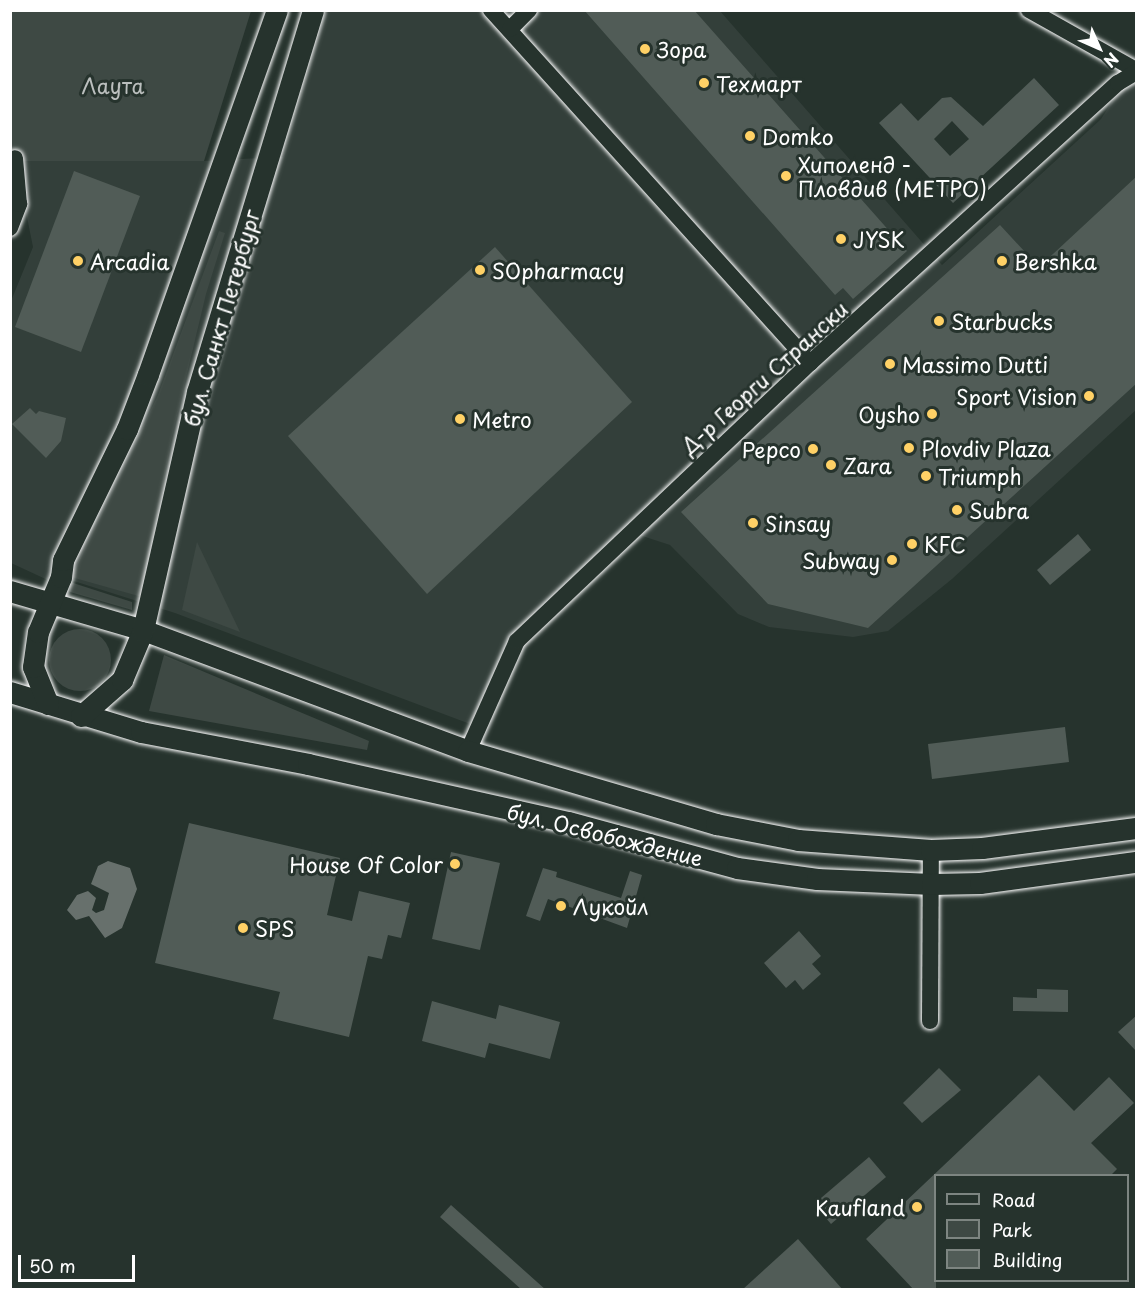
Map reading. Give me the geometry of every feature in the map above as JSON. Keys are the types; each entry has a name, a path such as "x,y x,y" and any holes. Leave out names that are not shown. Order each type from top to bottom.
{"main road":[{"name":"бул. Санкт Петербург","path":"48,704 33,659 50,603 61,577 63,560 126,429 148,374 277,10"},
{"name":"бул. Санкт Петербург","path":"81,716 122,680 142,630 196,392 314,10"},
{"path":"10,591 50,603"},
{"name":"бул. Освобождение","path":"50,603 142,630 468,751 716,824 798,840 932,850 982,848 1137,828"},
{"path":"10,692 48,704"},
{"name":"бул. Освобождение","path":"48,704 81,716 141,732 308,764 568,822 737,868 817,879 932,884 980,883 1137,862"}],"street":[{"path":"491,10 810,363"},
{"path":"510,29 529,10"},
{"path":"1029,10 1137,71"},
{"name":"Д-р Георги Странски","path":"468,751 517,641 810,363 1118,83 1137,71"},
{"path":"10,228 19,204 15,158"},
{"path":"930,1021 932,850"}],"shaded area":[{"path":"326,11 720,11 942,265 1101,119 1136,65 1136,410 952,579 888,631 853,637 769,627 738,614 670,545 630,532 517,641 478,727 175,613 61,577 52,582 11,563 11,301 33,247 15,158 203,161 283,157"},
{"path":"108,861 130,868 137,889 122,928 105,938 89,916 76,920 67,910 77,895 88,891 96,898 92,910 96,913 104,910 109,893 91,884 98,866"}],"green space":[{"name":"Лаута","path":"11,11 251,11 204,161 11,161"},
{"path":"219,231 225,233 206,294 171,441 142,597 71,577 158,395"},
{"path":"197,542 240,632 182,610"},
{"path":"70,582 132,602 132,610 70,592"},
{"path":"80,629 92,631 102,638 109,648 111,660 109,672 102,682 92,689 80,691 68,689 58,682 51,672 49,660 51,648 58,638 68,631"},
{"path":"164,655 369,741 367,750 149,711"}],"building":[{"path":"584,10 694,10 907,251 853,299 843,288 835,295"},
{"path":"1034,78 1059,105 953,203 879,123 901,103 918,121 942,98 951,97 983,126","holes":["952,121 969,139 950,156 934,139"]},
{"name":"Arcadia","path":"74,171 140,196 81,352 15,327"},
{"name":"Plovdiv Plaza","path":"1137,176 1137,383 868,628 768,604 681,512 1000,225 1039,267"},
{"name":"Metro","path":"495,247 632,402 427,594 288,436"},
{"path":"30,408 36,414 39,411 66,418 61,441 46,458 12,424"},
{"path":"1078,534 1091,550 1050,585 1037,570"},
{"path":"1065,727 1069,762 932,779 928,744"},
{"name":"SPS","path":"189,823 340,858 327,915 352,921 359,891 410,903 401,938 388,935 382,959 368,956 349,1037 273,1019 280,992 155,963"},
{"path":"451,852 500,863 480,950 432,939"},
{"path":"543,868 557,872 556,877 621,898 630,871 642,875 627,928 548,899 540,921 526,916"},
{"path":"799,931 821,956 812,964 821,974 803,990 795,980 786,988 764,963"},
{"path":"1037,989 1068,990 1068,1012 1013,1011 1013,997 1037,998"},
{"path":"432,1001 496,1019 499,1005 560,1022 550,1059 489,1043 485,1058 422,1041"},
{"path":"1137,1015 1137,1052 1118,1032"},
{"path":"939,1068 961,1090 922,1123 903,1103"},
{"name":"Kaufland","path":"1039,1075 1074,1111 1109,1077 1134,1103 1091,1143 1117,1169 1112,1174 935,1174"},
{"path":"869,1157 886,1177 831,1224 814,1204"},
{"name":"Kaufland","path":"934,1175 934,1282 936,1282 936,1290 914,1290 866,1239"},
{"path":"451,1205 546,1290 522,1290 440,1217"},
{"path":"798,1239 843,1290 742,1290"}],"place":[{"name":"Зора","path":"645,49"},
{"name":"Техмарт","path":"704,83"},
{"name":"Domko","path":"750,136"},
{"name":"Хиполенд - Пловдив (МЕТРО)","path":"786,176"},
{"name":"JYSK","path":"841,239"},
{"name":"Arcadia","path":"78,261"},
{"name":"Bershka","path":"1002,261"},
{"name":"SOpharmacy","path":"480,270"},
{"name":"Starbucks","path":"939,321"},
{"name":"Massimo Dutti","path":"890,364"},
{"name":"Sport Vision","path":"1089,396"},
{"name":"Oysho","path":"932,414"},
{"name":"Metro","path":"460,419"},
{"name":"Plovdiv Plaza","path":"909,448"},
{"name":"Pepco","path":"813,449"},
{"name":"Zara","path":"831,465"},
{"name":"Triumph","path":"926,476"},
{"name":"Subra","path":"957,510"},
{"name":"Sinsay","path":"753,523"},
{"name":"KFC","path":"912,544"},
{"name":"Subway","path":"892,560"},
{"name":"House Of Color","path":"455,864"},
{"name":"Лукойл","path":"561,906"},
{"name":"SPS","path":"243,928"},
{"name":"Kaufland","path":"917,1207"}]}
